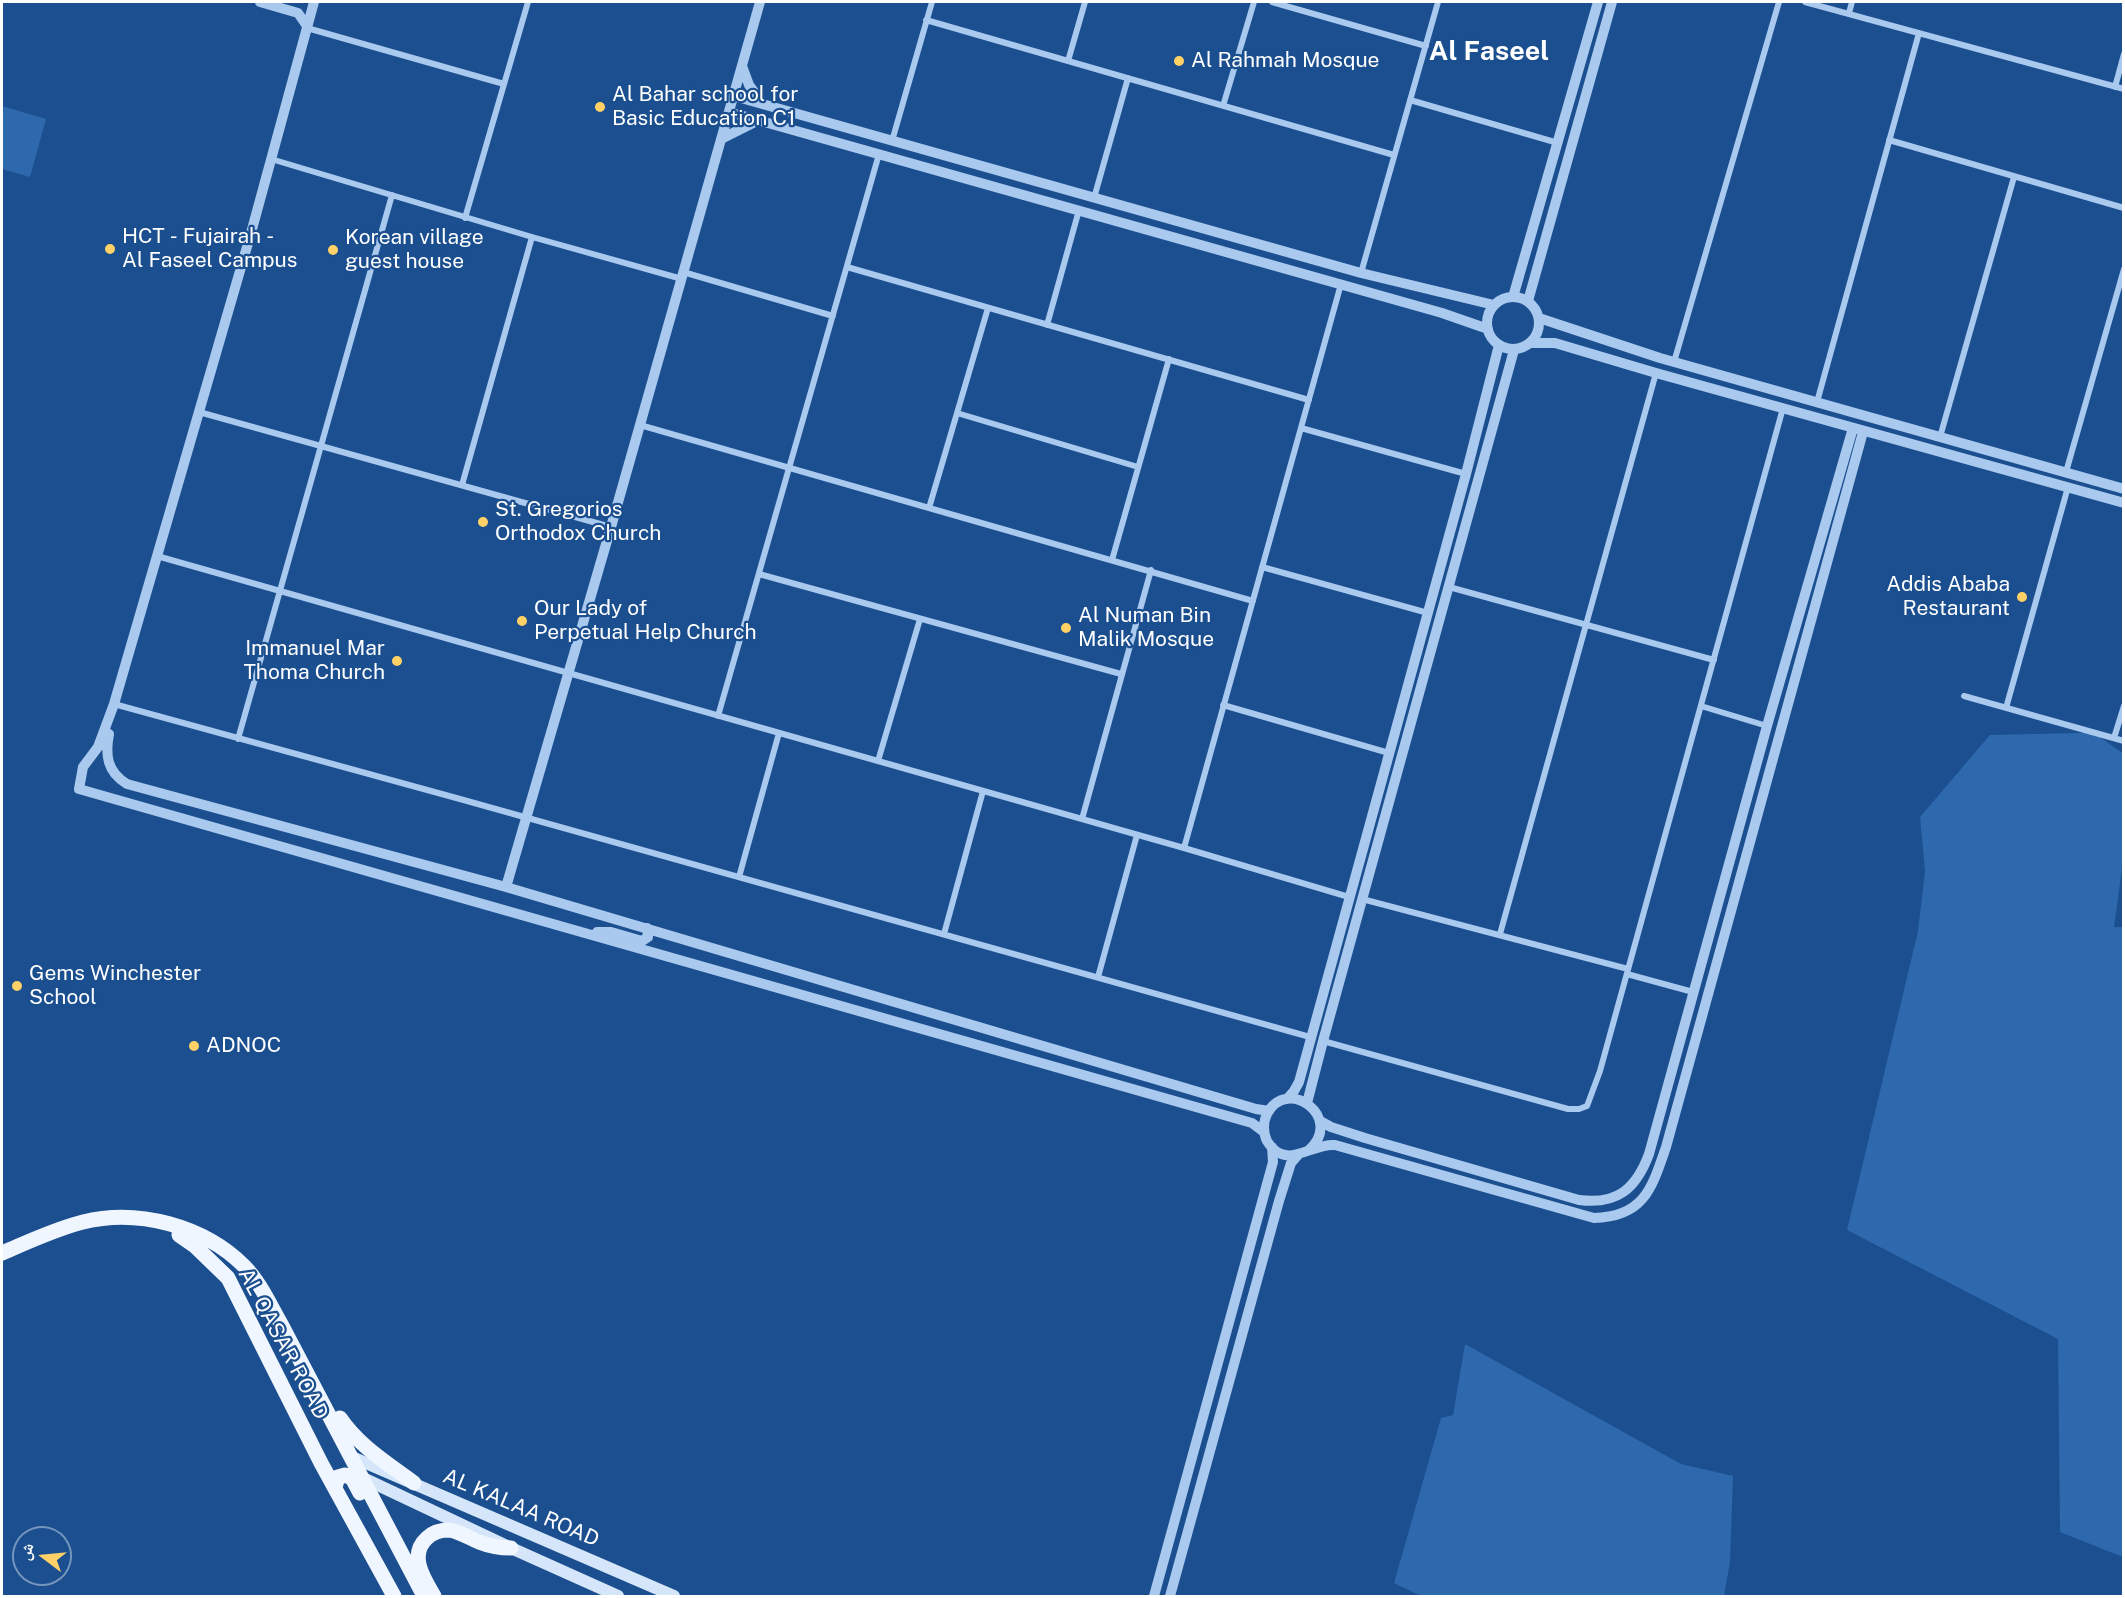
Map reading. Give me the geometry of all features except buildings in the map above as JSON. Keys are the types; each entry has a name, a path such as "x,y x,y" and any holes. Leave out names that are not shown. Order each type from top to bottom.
{"main road":[{"path":"2,1253 82,1222 117,1217 146,1219"},
{"name":"AL QASAR ROAD","path":"146,1219 195,1234 220,1248 245,1267 268,1300 311,1378 424,1596"},
{"name":"AL QASAR ROAD","path":"146,1219 182,1236 228,1278 335,1487 394,1596"},
{"path":"311,1378 348,1431 414,1483"},
{"name":"AL KALAA ROAD","path":"352,1457 674,1596"},
{"path":"335,1487 338,1477 345,1475 352,1478 416,1596"},
{"name":"AL KALAA ROAD","path":"363,1478 618,1596"},
{"path":"434,1596 420,1568 418,1558 420,1548 430,1535 450,1530 486,1545 511,1548"}],"street":[{"path":"260,2 298,13 307,27 504,84"},
{"path":"279,7 292,2"},
{"path":"314,2 114,704 98,747 83,767 79,789 1251,1123 1264,1132 1272,1147 1273,1162 1154,1596"},
{"path":"465,218 528,2"},
{"path":"506,887 760,2"},
{"path":"892,141 932,2"},
{"path":"1068,61 1085,2"},
{"path":"1223,106 1254,2"},
{"path":"1272,2 1426,46"},
{"path":"1361,273 1438,2"},
{"path":"1528,301 1612,2"},
{"path":"1674,362 1779,2"},
{"path":"1805,2 2124,89"},
{"path":"1849,14 1852,2"},
{"path":"1513,297 1597,3"},
{"path":"926,20 1394,155"},
{"path":"1817,402 1919,33"},
{"path":"2115,87 2124,54"},
{"path":"742,66 749,85 764,104"},
{"path":"1094,198 1128,78"},
{"path":"734,96 1361,273 1494,305"},
{"path":"1410,100 1558,142"},
{"path":"729,112 1341,284 1442,313 1488,329"},
{"path":"722,139 759,120"},
{"path":"1889,141 2124,208"},
{"path":"718,716 879,154"},
{"path":"271,159 532,237 833,316"},
{"path":"1940,437 2014,177"},
{"path":"238,739 392,195"},
{"path":"1047,325 1079,210"},
{"path":"462,485 532,237"},
{"path":"847,267 1309,400"},
{"path":"2066,472 2122,283 2124,269"},
{"path":"1184,848 1341,284"},
{"path":"1532,343 1539,332 1539,318 1535,308 1528,301 1513,297 1503,299 1494,305 1488,316 1490,335 1499,345 1514,350 1532,343 1555,343 2124,503"},
{"path":"929,508 988,308"},
{"path":"1539,318 1674,362 2124,489"},
{"path":"1264,1132 1269,1111 1287,1099 1298,1085 1428,614 1499,345"},
{"path":"1307,1103 1514,350"},
{"path":"1112,560 1169,359"},
{"path":"1500,934 1656,373"},
{"path":"1323,1041 1568,1109 1587,1106 1627,972 1783,408"},
{"path":"199,412 611,526"},
{"path":"957,413 1138,467"},
{"path":"640,425 1253,601"},
{"path":"1301,428 1466,474"},
{"path":"1170,1596 1279,1201 1291,1163 1299,1155 1326,1145 1335,1145 1594,1218 1610,1218 1625,1213 1639,1204 1649,1192 1669,1136 1858,430"},
{"path":"2006,708 2068,487"},
{"path":"1320,1121 1365,1138 1579,1200 1595,1202 1609,1200 1622,1194 1634,1183 1643,1170 1767,726 1840,498"},
{"path":"157,556 1349,897"},
{"path":"1262,567 1428,614"},
{"path":"1082,819 1151,570"},
{"path":"759,574 1121,674"},
{"path":"1449,587 1714,660"},
{"path":"878,761 920,619"},
{"path":"1964,696 2124,741"},
{"path":"114,704 1310,1037"},
{"path":"1223,705 1389,753"},
{"path":"1701,706 1767,726"},
{"path":"2114,738 2124,706"},
{"path":"109,719 111,724 107,748 108,761 113,772 127,784 506,887 1269,1111"},
{"path":"739,877 779,733"},
{"path":"944,934 983,791"},
{"path":"1098,977 1137,835"},
{"path":"1362,899 1500,934 1693,992"},
{"path":"585,933 611,932 642,941 648,937 647,928"},
{"path":"687,963 682,954 688,947 730,957 748,958"},
{"path":"1287,1099 1307,1103 1317,1112 1321,1128 1318,1140 1309,1150"},
{"path":"1272,1147 1286,1155 1299,1155"}],"shaded area":[{"path":"2,106 46,119 30,177 2,169"},
{"path":"2091,731 2124,754 2124,854 2114,927 2124,927 2123,1557 2060,1532 2058,1339 1847,1230 1918,931 1925,871 1920,817 1990,735"},
{"path":"1465,1344 1681,1464 1733,1476 1730,1562 1724,1596 1421,1596 1394,1583 1441,1418 1453,1415"}],"place":[{"name":"Al Rahmah Mosque","path":"1179,61"},
{"name":"Al Bahar school for Basic Education C1","path":"600,107"},
{"name":"HCT - Fujairah - Al Faseel Campus","path":"110,249"},
{"name":"Korean village guest house","path":"333,250"},
{"name":"St. Gregorios Orthodox Church","path":"483,522"},
{"name":"Addis Ababa Restaurant","path":"2022,597"},
{"name":"Our Lady of Perpetual Help Church","path":"522,621"},
{"name":"Al Numan Bin Malik Mosque","path":"1066,628"},
{"name":"Immanuel Mar Thoma Church","path":"397,661"},
{"name":"Gems Winchester School","path":"17,986"},
{"name":"ADNOC","path":"194,1046"}],"district":[{"name":"Al Faseel","path":"1489,52"}]}
